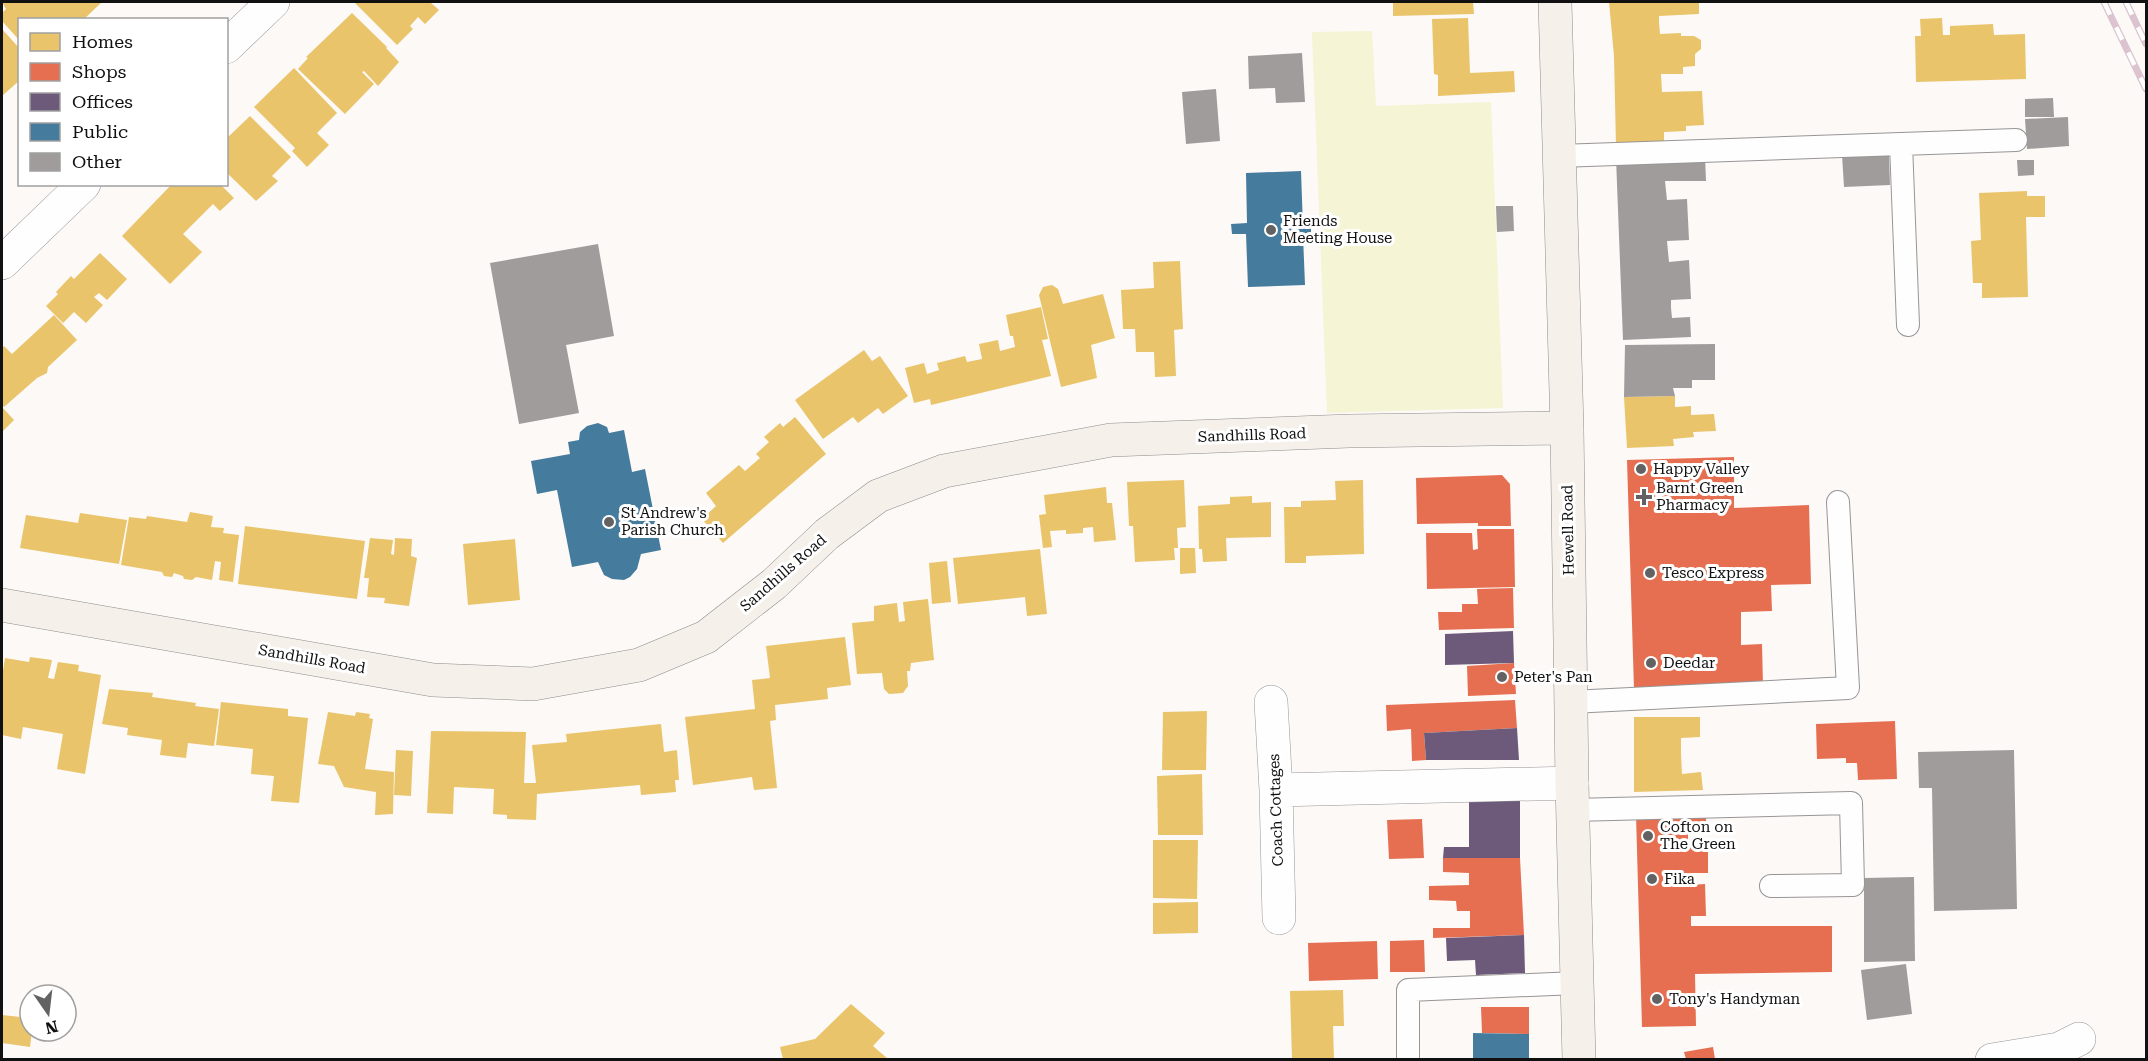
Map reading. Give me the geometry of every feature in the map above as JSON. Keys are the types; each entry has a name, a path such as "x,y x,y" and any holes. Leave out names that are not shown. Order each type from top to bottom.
{"street":[{"path":"228,46 273,2"},
{"name":"Hewell Road","path":"1555,2 1567,428 1572,796 1579,1059"},
{"path":"2,263 82,186"},
{"name":"Sandhills Road","path":"2,605 433,680 533,684 639,665 706,637 774,584 827,534 878,496 944,471 1111,440 1348,431 1567,428"},
{"name":"Coach Cottages","path":"1271,702 1279,918"},
{"path":"1276,790 1572,796"},
{"path":"1992,1059 2068,1049"}],"lane":[{"path":"1559,156 2016,140"},
{"path":"1901,144 1908,325"},
{"path":"1571,702 1848,688 1838,502"},
{"path":"1572,796 1851,803 1853,885 1771,886"},
{"path":"1408,1056 1408,990 1577,984"}],"green space":[{"path":"1372,31 1376,106 1491,102 1503,408 1327,413 1312,32"}],"building: Homes":[{"path":"2,2 102,2 85,18 18,18 18,39 2,21 2,13 6,9"},
{"path":"354,2 430,2 439,10 425,24 418,17 410,26 413,29 397,45"},
{"path":"1393,2 1473,2 1474,14 1393,16"},
{"path":"1609,2 1699,2 1699,14 1659,16 1660,34 1681,33 1681,36 1694,36 1701,40 1701,49 1695,54 1695,66 1683,67 1683,74 1661,74 1662,92 1702,91 1704,125 1686,126 1686,131 1664,132 1664,144 1616,147 1614,56"},
{"path":"352,13 399,62 378,86 364,71 362,72 374,84 345,114 298,69 308,58 306,57"},
{"path":"1468,18 1470,73 1514,71 1515,92 1438,96 1438,75 1434,74 1432,19"},
{"path":"1942,18 1943,35 1950,35 1950,26 1993,24 1994,35 2025,34 2026,79 1916,82 1915,36 1921,36 1920,19"},
{"path":"2,29 18,47 18,82 2,96"},
{"path":"294,68 337,113 317,133 329,145 307,167 292,151 295,148 254,107"},
{"path":"250,116 291,157 272,176 278,181 256,201 228,174 228,137"},
{"path":"170,186 222,186 234,198 220,211 213,204 183,234 202,252 170,284 122,236"},
{"path":"2027,191 2027,196 2045,196 2045,217 2026,217 2028,297 1982,298 1982,283 1973,283 1971,241 1981,240 1979,193"},
{"path":"100,253 127,279 107,300 99,293 94,297 103,305 86,323 74,312 63,323 46,306 71,276 74,279"},
{"path":"1180,261 1183,329 1174,330 1176,376 1155,377 1154,352 1136,352 1135,329 1123,329 1121,290 1154,288 1153,262"},
{"path":"1052,285 1058,289 1063,304 1103,294 1115,338 1091,345 1097,378 1061,387 1039,295 1043,287"},
{"path":"1041,307 1048,339 1042,340 1051,376 931,405 930,399 914,403 905,368 924,363 927,374 939,370 937,363 965,356 967,362 982,359 979,344 998,340 1000,351 1015,347 1013,336 1010,336 1006,315"},
{"path":"54,315 77,340 48,367 47,373 37,378 4,407 2,404 2,349 4,346 12,354"},
{"path":"864,350 872,361 880,356 908,396 883,414 878,408 858,423 853,417 823,439 795,400"},
{"path":"1675,396 1675,407 1691,406 1691,415 1714,414 1716,431 1693,432 1694,437 1673,439 1674,446 1627,448 1624,397"},
{"path":"2,407 14,420 2,432"},
{"path":"795,417 826,454 723,543 702,519 716,506 706,493 739,465 745,471 760,458 756,454 769,442 764,437 780,423 783,427"},
{"path":"1184,480 1186,527 1177,528 1178,548 1174,548 1175,560 1135,562 1133,526 1129,526 1127,482"},
{"path":"1363,480 1364,554 1306,556 1306,563 1285,563 1284,507 1301,507 1301,501 1336,500 1335,481"},
{"path":"1106,487 1107,503 1112,503 1116,540 1094,542 1093,527 1083,528 1083,533 1066,534 1066,530 1050,531 1052,547 1043,548 1039,515 1046,514 1044,495"},
{"path":"1252,496 1252,503 1271,502 1271,537 1226,538 1227,561 1203,562 1202,549 1199,549 1198,506 1230,504 1230,497"},
{"path":"190,512 213,516 211,527 224,528 223,533 239,535 233,582 219,580 221,562 215,561 212,580 196,577 192,580 184,579 183,576 174,573 172,577 164,576 162,572 121,565 129,517 146,519 147,516 187,522"},
{"path":"80,513 127,520 119,564 20,548 26,515 78,523"},
{"path":"245,526 365,541 357,599 238,584"},
{"path":"370,538 393,540 391,554 394,555 395,538 412,539 411,556 417,558 409,606 384,603 385,598 367,597 369,578 364,578"},
{"path":"515,539 520,600 468,605 463,544"},
{"path":"1180,548 1195,548 1196,573 1180,574"},
{"path":"1040,549 1047,614 1027,616 1025,597 958,604 953,558"},
{"path":"947,561 951,602 932,604 929,563"},
{"path":"928,599 934,660 911,663 910,671 907,671 908,686 903,693 889,694 884,689 882,673 857,674 852,623 874,621 874,606 897,603 899,622 905,621 903,602"},
{"path":"845,637 851,685 827,688 828,699 775,705 776,720 770,721 777,788 754,790 752,777 693,785 685,717 755,709 752,680 770,678 766,646"},
{"path":"30,657 52,660 48,678 54,679 58,662 79,665 78,671 101,675 85,774 57,769 63,734 23,727 21,739 2,735 2,677 5,658 29,662"},
{"path":"109,689 153,693 152,697 196,703 195,706 219,709 214,746 188,743 186,758 160,755 162,740 127,735 128,728 102,724"},
{"path":"221,702 288,709 288,716 308,718 299,803 271,801 274,776 251,774 253,749 216,745"},
{"path":"1207,711 1206,770 1162,770 1163,712"},
{"path":"328,712 355,716 356,712 370,714 369,718 373,719 365,769 394,772 393,814 375,815 376,792 344,787 334,766 318,764"},
{"path":"1634,717 1700,717 1700,737 1681,738 1681,754 1682,774 1701,772 1703,790 1634,792"},
{"path":"661,724 664,752 677,750 679,780 675,780 676,792 641,795 640,785 537,794 536,820 507,819 507,815 493,814 494,789 454,787 453,814 427,813 431,731 526,732 524,783 536,783 532,745 567,742 566,734"},
{"path":"396,750 413,751 411,796 394,795"},
{"path":"1202,774 1203,835 1158,835 1157,776"},
{"path":"1153,840 1198,840 1197,899 1153,898"},
{"path":"1198,902 1198,933 1153,934 1153,903"},
{"path":"1343,990 1344,1026 1333,1026 1334,1059 1292,1059 1290,991"},
{"path":"851,1004 885,1033 873,1046 888,1059 783,1059 780,1047 815,1039"},
{"path":"2,1015 18,1017 18,1043 30,1043 30,1047 2,1043"}],"building: Shops":[{"path":"1734,457 1734,508 1809,505 1811,584 1771,585 1772,611 1741,612 1741,645 1762,644 1763,685 1634,689 1627,460"},
{"path":"1502,475 1510,484 1511,526 1478,526 1478,523 1417,524 1416,478"},
{"path":"1477,529 1514,529 1515,587 1427,589 1426,533 1472,533 1473,550 1478,549"},
{"path":"1513,588 1514,628 1439,630 1438,612 1462,612 1462,604 1478,604 1477,589"},
{"path":"1514,663 1516,694 1468,696 1467,666"},
{"path":"1515,700 1517,728 1424,733 1426,760 1412,761 1411,729 1387,731 1386,705"},
{"path":"1895,721 1897,779 1858,780 1857,763 1846,763 1846,758 1817,759 1816,724"},
{"path":"1636,815 1706,815 1706,831 1688,831 1688,842 1708,842 1708,873 1690,873 1690,885 1705,884 1706,916 1691,916 1691,926 1832,926 1832,972 1695,974 1696,1026 1642,1027"},
{"path":"1422,819 1424,858 1389,859 1387,820"},
{"path":"1443,858 1520,858 1524,935 1433,938 1433,928 1470,928 1470,911 1457,911 1456,901 1429,900 1429,886 1469,885 1469,873 1443,872"},
{"path":"1424,940 1425,972 1390,972 1390,941"},
{"path":"1377,941 1378,979 1309,981 1308,943"},
{"path":"1481,1007 1529,1007 1529,1034 1482,1033"},
{"path":"1713,1047 1715,1059 1686,1059 1684,1052"}],"building: Offices":[{"path":"1513,631 1514,663 1445,665 1445,634"},
{"path":"1517,728 1519,760 1426,760 1424,733"},
{"path":"1520,795 1520,858 1443,858 1444,847 1469,847 1469,796"},
{"path":"1524,935 1525,973 1476,975 1475,960 1447,961 1446,938"}],"building: Public":[{"name":"Friends Meeting House","path":"1301,171 1303,227 1311,227 1311,235 1303,236 1305,285 1248,287 1246,234 1232,234 1231,224 1247,223 1246,173"},
{"name":"St Andrew's Parish Church","path":"598,423 607,427 609,433 624,430 632,472 645,469 661,550 641,554 637,569 624,580 612,579 604,575 598,562 572,567 557,490 537,494 531,461 570,454 568,442 579,440 580,432 587,426"},
{"path":"1473,1033 1529,1034 1529,1059 1473,1059"}],"building: Other":[{"path":"1302,53 1305,102 1276,103 1275,88 1249,89 1248,56"},
{"path":"1216,89 1220,141 1186,144 1182,92"},
{"path":"2053,98 2054,117 2025,117 2025,99"},
{"path":"2068,117 2069,146 2027,149 2025,119"},
{"path":"1889,154 1890,185 1844,187 1842,155"},
{"path":"1705,156 1706,181 1665,181 1667,200 1687,199 1689,240 1667,241 1669,262 1689,260 1691,299 1671,300 1671,308 1672,318 1690,317 1691,337 1623,340 1616,158"},
{"path":"2017,160 2034,160 2034,175 2018,176"},
{"path":"1496,206 1513,206 1514,231 1497,232"},
{"path":"598,244 614,336 566,345 579,413 519,424 490,263"},
{"path":"1715,344 1715,380 1692,380 1692,388 1673,388 1675,396 1624,397 1625,345"},
{"path":"2014,750 2017,909 1934,911 1932,788 1919,788 1918,752"},
{"path":"1914,877 1915,961 1864,962 1864,878"},
{"path":"1906,964 1912,1014 1867,1020 1861,970"}],"railway":[{"path":"2104,2 2146,89"},
{"path":"2126,2 2146,44"}],"place":[{"name":"Friends Meeting House","path":"1271,230"},
{"name":"Happy Valley","path":"1641,469"},
{"name":"Barnt Green Pharmacy","path":"1644,497"},
{"name":"St Andrew's Parish Church","path":"609,522"},
{"name":"Tesco Express","path":"1650,573"},
{"name":"Deedar","path":"1651,663"},
{"name":"Peter's Pan","path":"1502,677"},
{"name":"Cofton on The Green","path":"1648,836"},
{"name":"Fika","path":"1652,879"},
{"name":"Tony's Handyman","path":"1657,999"}]}
